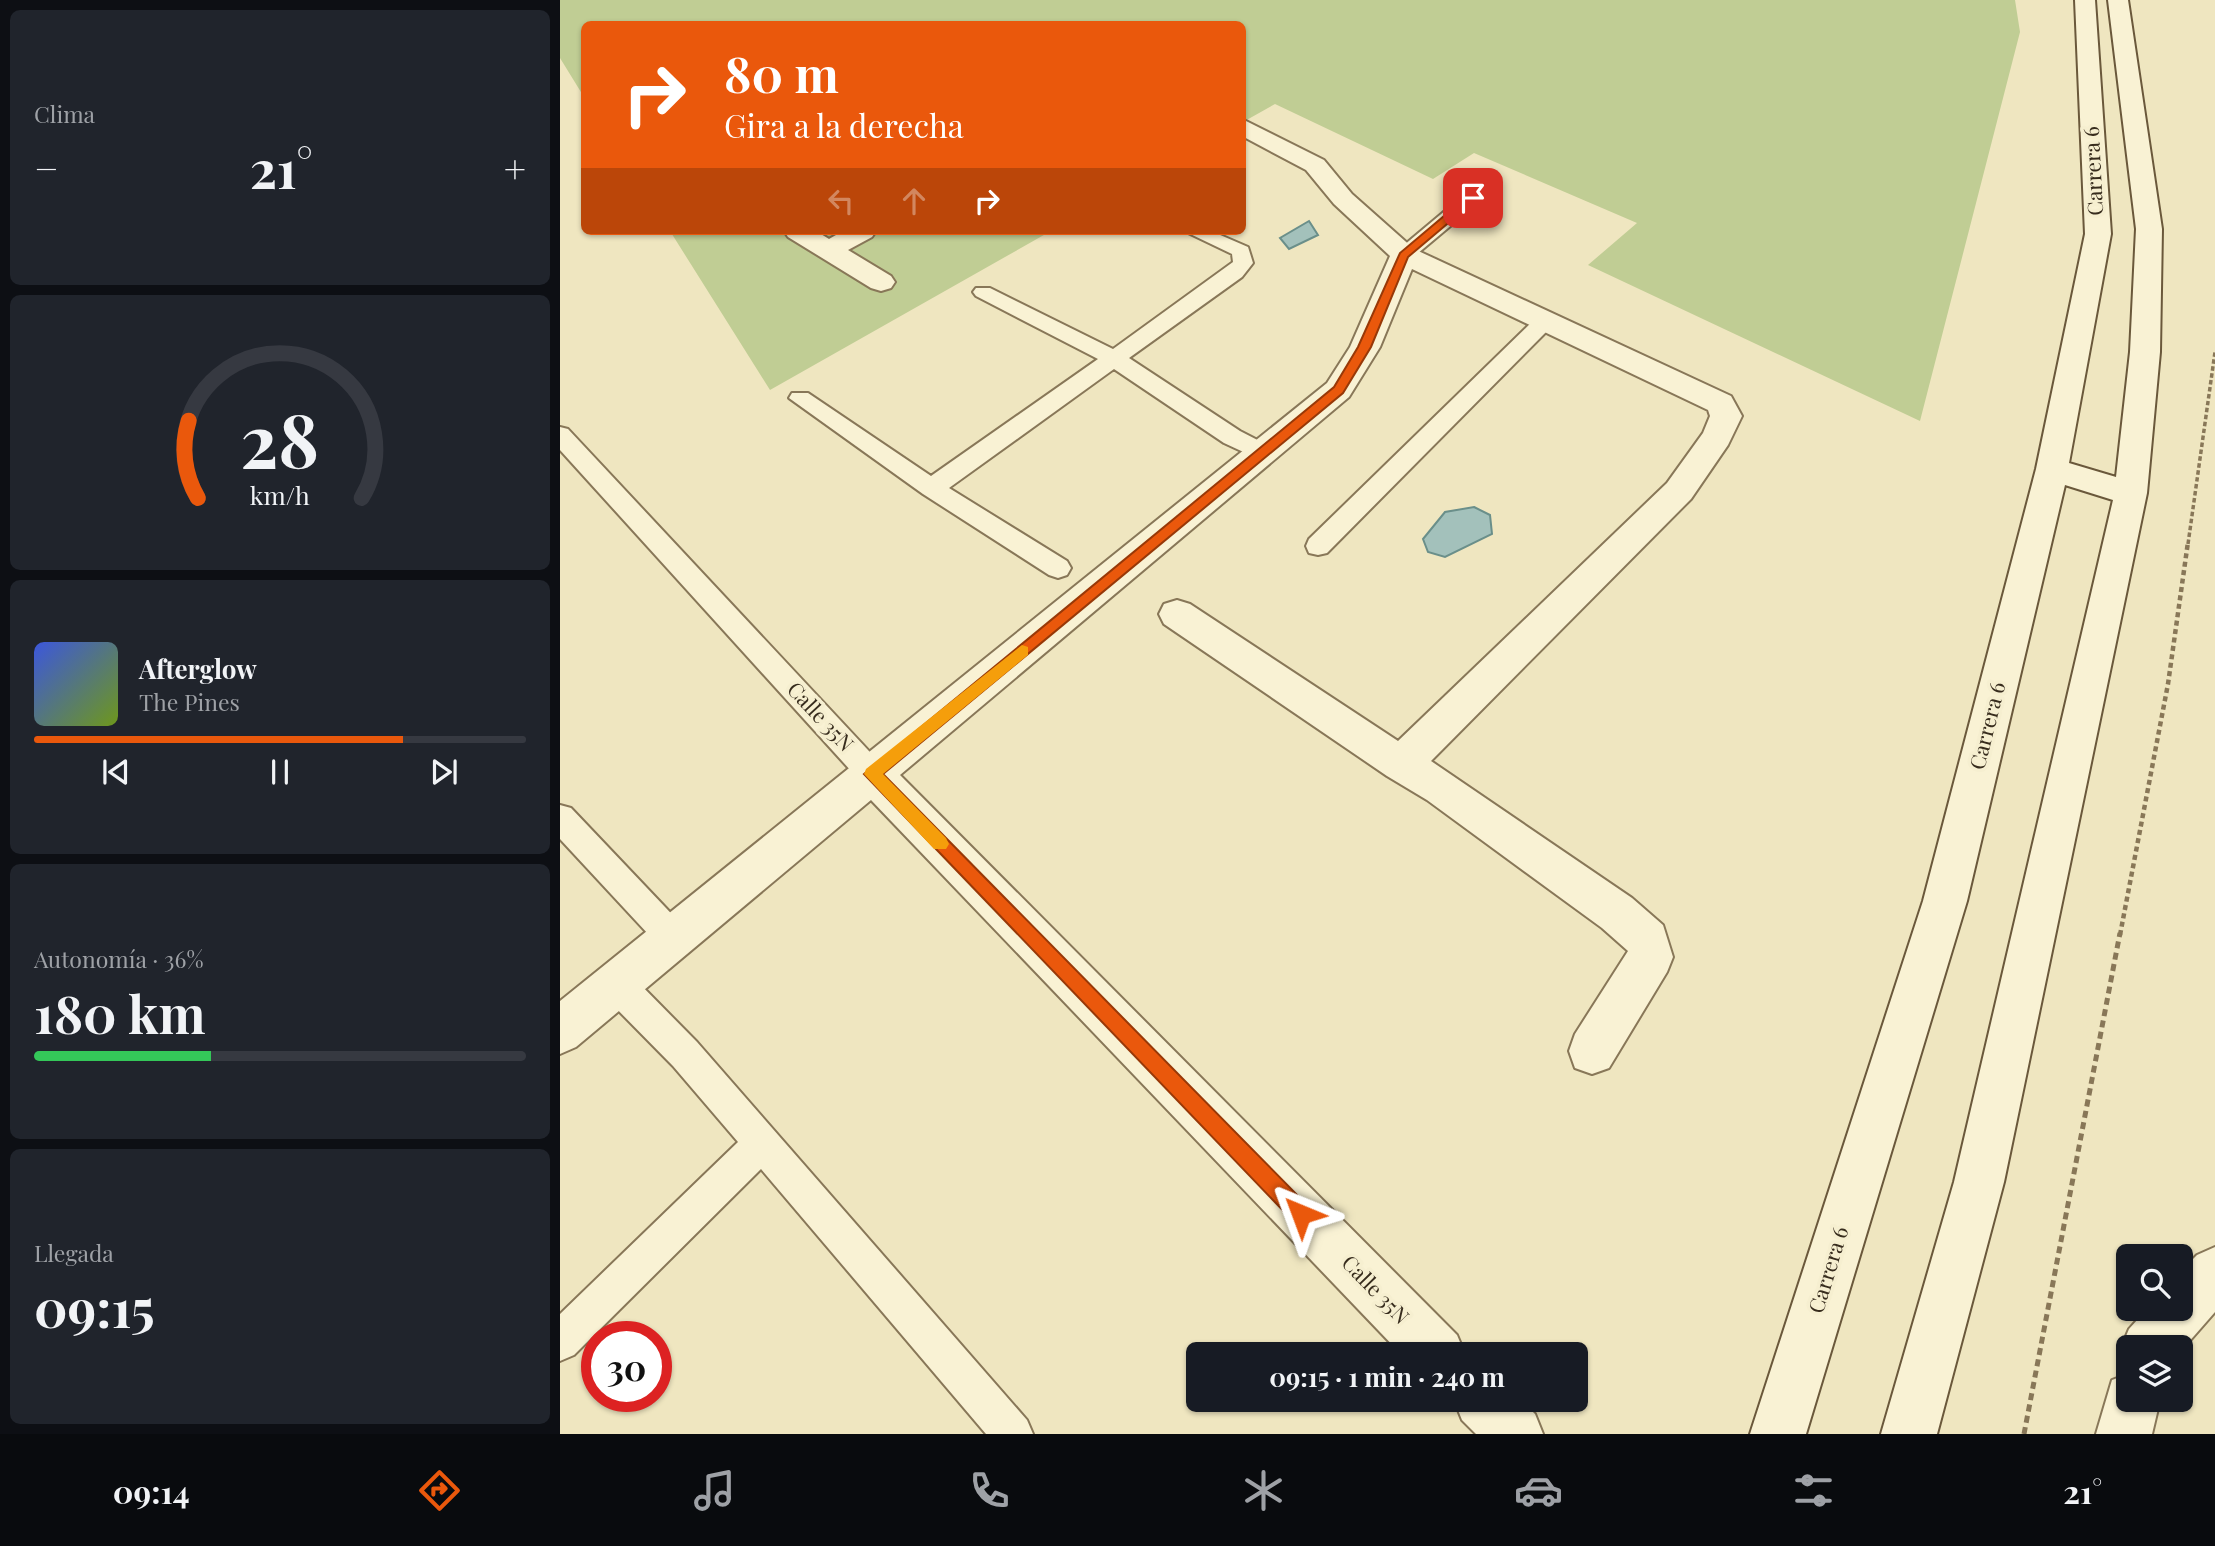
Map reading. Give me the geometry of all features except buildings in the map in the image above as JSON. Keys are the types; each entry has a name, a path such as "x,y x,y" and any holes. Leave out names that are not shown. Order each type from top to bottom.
{"main road":[{"name":"Carrera 6","path":"1778,1434 1945,901 2052,469 2098,234 2085,0"},
{"name":"Carrera 6","path":"1909,1434 1979,1182 2131,493 2145,352 2149,229 2118,0"},
{"path":"1246,128 1315,164 1343,199 1404,255 1720,403 1727,416 1717,437 1679,491 1401,764"},
{"path":"804,235 881,282"},
{"path":"828,250 856,235"},
{"path":"560,1031 1265,454 1338,390 1364,347 1404,255"},
{"path":"2052,469 2131,493"},
{"path":"1177,614 1401,764 1441,787 1617,913 1647,940 1651,957 1591,1051"},
{"name":"Calle 35N","path":"872,774 1426,1342"},
{"path":"2160,1335 2215,1273"},
{"path":"1494,1412 1516,1434"},
{"path":"2124,1434 2129,1412"}],"lane":[{"path":"1404,255 1490,183"},
{"path":"931,488 1235,274 1243,263 1241,251 1204,235"},
{"path":"983,292 1113,358 1232,437 1265,454"},
{"path":"1318,546 1544,322"},
{"path":"800,398 931,488 1058,568"},
{"name":"Calle 35N","path":"560,435 872,774"},
{"path":"560,818 673,938"},
{"path":"617,985 685,1054 1013,1434"},
{"path":"560,1341 761,1143"}],"path":[{"path":"2024,1434 2168,684 2215,352"}],"green space":[{"path":"560,0 2015,0 2020,32 1920,421 1588,265 1637,223 1474,153 1433,179 1275,104 1246,120 1246,21 581,21 581,92 560,58"},
{"path":"673,235 1044,235 770,390"}],"water":[{"path":"1309,221 1318,235 1289,249 1280,238"},
{"path":"1474,507 1490,515 1492,534 1445,557 1428,552 1423,539 1445,512"}],"slow traffic":[{"path":"940,844 872,774 1022,651"}],"route":[{"path":"1301,1214 872,774 1265,454 1338,390 1364,347 1404,255 1473,198"}]}
